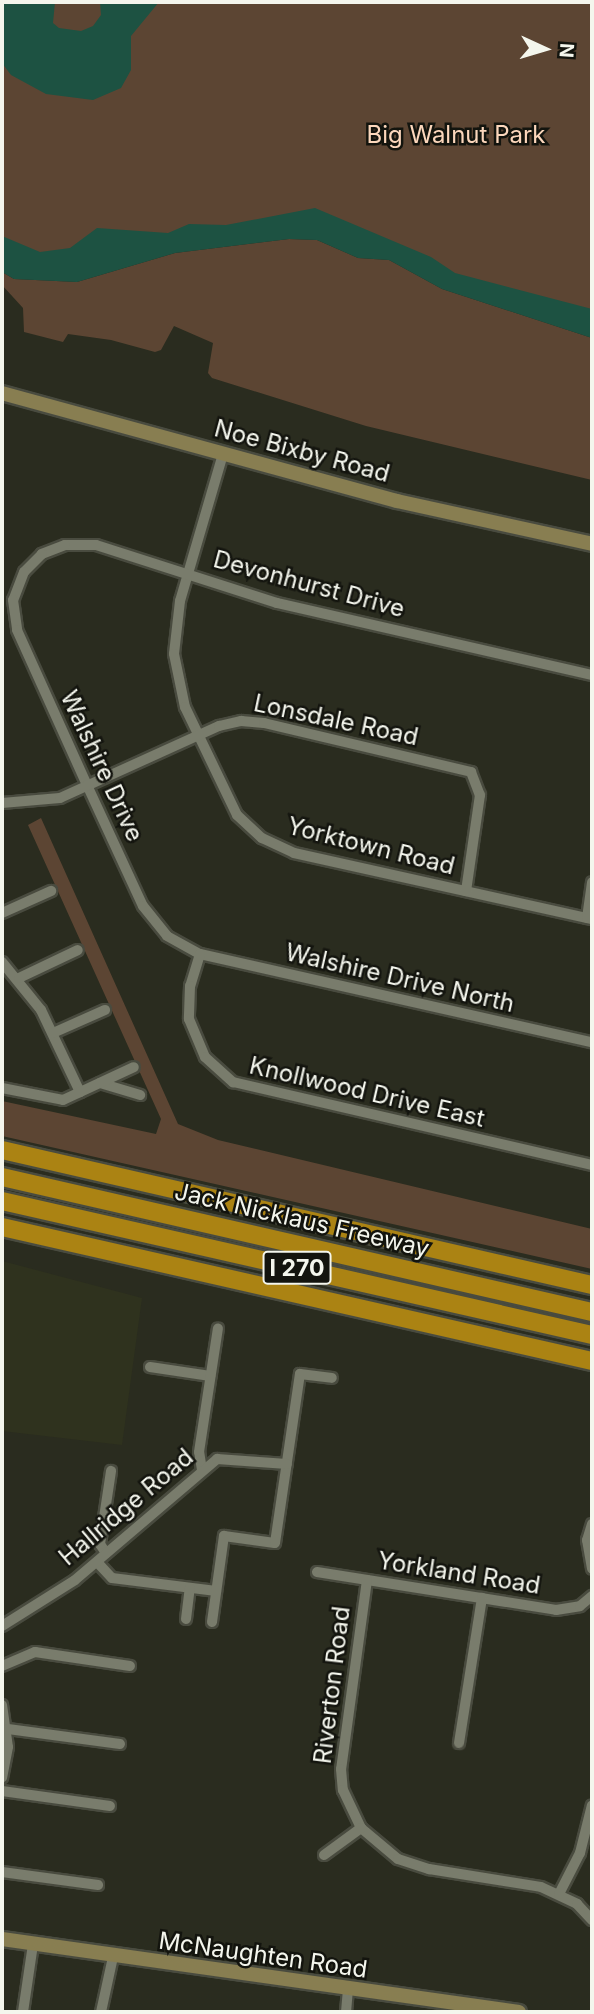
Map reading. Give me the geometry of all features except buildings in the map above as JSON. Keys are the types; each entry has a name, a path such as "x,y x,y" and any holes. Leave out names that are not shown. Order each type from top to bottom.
{"highway":[{"path":"2,1150 592,1285"},
{"name":"Jack Nicklaus Freeway","path":"2,1177 592,1312"},
{"name":"Jack Nicklaus Freeway","path":"2,1201 592,1335"},
{"path":"2,1227 592,1361"}],"street":[{"name":"Noe Bixby Road","path":"2,393 397,501 592,544"},
{"name":"Yorktown Road","path":"223,454 177,614 174,654 180,689 197,735 237,815 262,838 294,853 589,919"},
{"name":"Devonhurst Drive","path":"24,572 54,548 81,543 277,603 592,676"},
{"name":"Walshire Drive","path":"24,572 13,600 17,630 87,785 149,914 167,936 200,954"},
{"name":"Lonsdale Road","path":"2,803 48,802 197,735 230,722 253,721 471,772 480,795 466,891"},
{"path":"589,919 592,883"},
{"path":"2,913 51,891"},
{"path":"19,978 78,950"},
{"name":"Walshire Drive North","path":"200,954 592,1042"},
{"name":"Knollwood Drive East","path":"200,954 190,986 189,1019 205,1057 233,1082 257,1091 592,1165"},
{"path":"2,962 19,978 53,1033 79,1092"},
{"path":"53,1033 105,1010"},
{"path":"2,1088 58,1100 134,1066"},
{"path":"100,1083 141,1095"},
{"path":"202,1470 199,1452 218,1328"},
{"path":"150,1367 210,1376"},
{"path":"212,1622 224,1536 275,1543 300,1374 332,1378"},
{"name":"Hallridge Road","path":"2,1626 97,1562 202,1470 226,1457 287,1464"},
{"path":"106,1553 100,1544 111,1471"},
{"path":"592,1524 587,1540 592,1569"},
{"path":"97,1562 112,1578 216,1591"},
{"name":"Yorkland Road","path":"317,1572 555,1610 580,1606 592,1596"},
{"name":"Riverton Road","path":"367,1580 341,1769 343,1790 360,1828 383,1850 429,1869 523,1883 559,1894 592,1920"},
{"path":"186,1619 190,1588"},
{"path":"459,1744 482,1598"},
{"path":"2,1667 35,1652 130,1666"},
{"path":"2,1705 8,1729 2,1777"},
{"path":"8,1729 120,1744"},
{"path":"2,1791 110,1806"},
{"path":"559,1894 580,1853 592,1805"},
{"path":"324,1855 360,1828"},
{"path":"2,1872 98,1885"},
{"name":"McNaughten Road","path":"2,1939 348,1991 519,2012"},
{"path":"23,2012 33,1944"},
{"path":"101,2012 113,1957"},
{"path":"346,2012 348,1991"}],"shaded area":[{"path":"2,2 55,2 53,23 59,28 81,31 93,26 101,15 100,2 159,2 131,36 131,70 121,88 93,100 46,94 11,75 2,63"},
{"path":"315,208 431,257 455,273 592,309 592,338 442,289 389,260 358,258 317,240 289,239 175,253 77,282 14,279 2,272 2,236 40,252 70,248 97,228 168,233 189,224 226,225"},
{"path":"2,1261 142,1298 122,1445 2,1431"}],"green space":[{"name":"Big Walnut Park","path":"2,2 592,2 592,319 450,280 353,233 261,231 71,263 2,252"},
{"path":"289,239 317,240 358,258 389,260 442,289 592,338 592,480 366,426 212,378 208,373 213,343 174,326 161,350 155,352 111,340 68,334 63,342 24,332 23,308 2,285 2,272 14,279 77,282 175,253"},
{"path":"41,818 178,1124 218,1140 592,1229 592,1269 2,1136 2,1101 156,1134 161,1119 28,825"}]}
